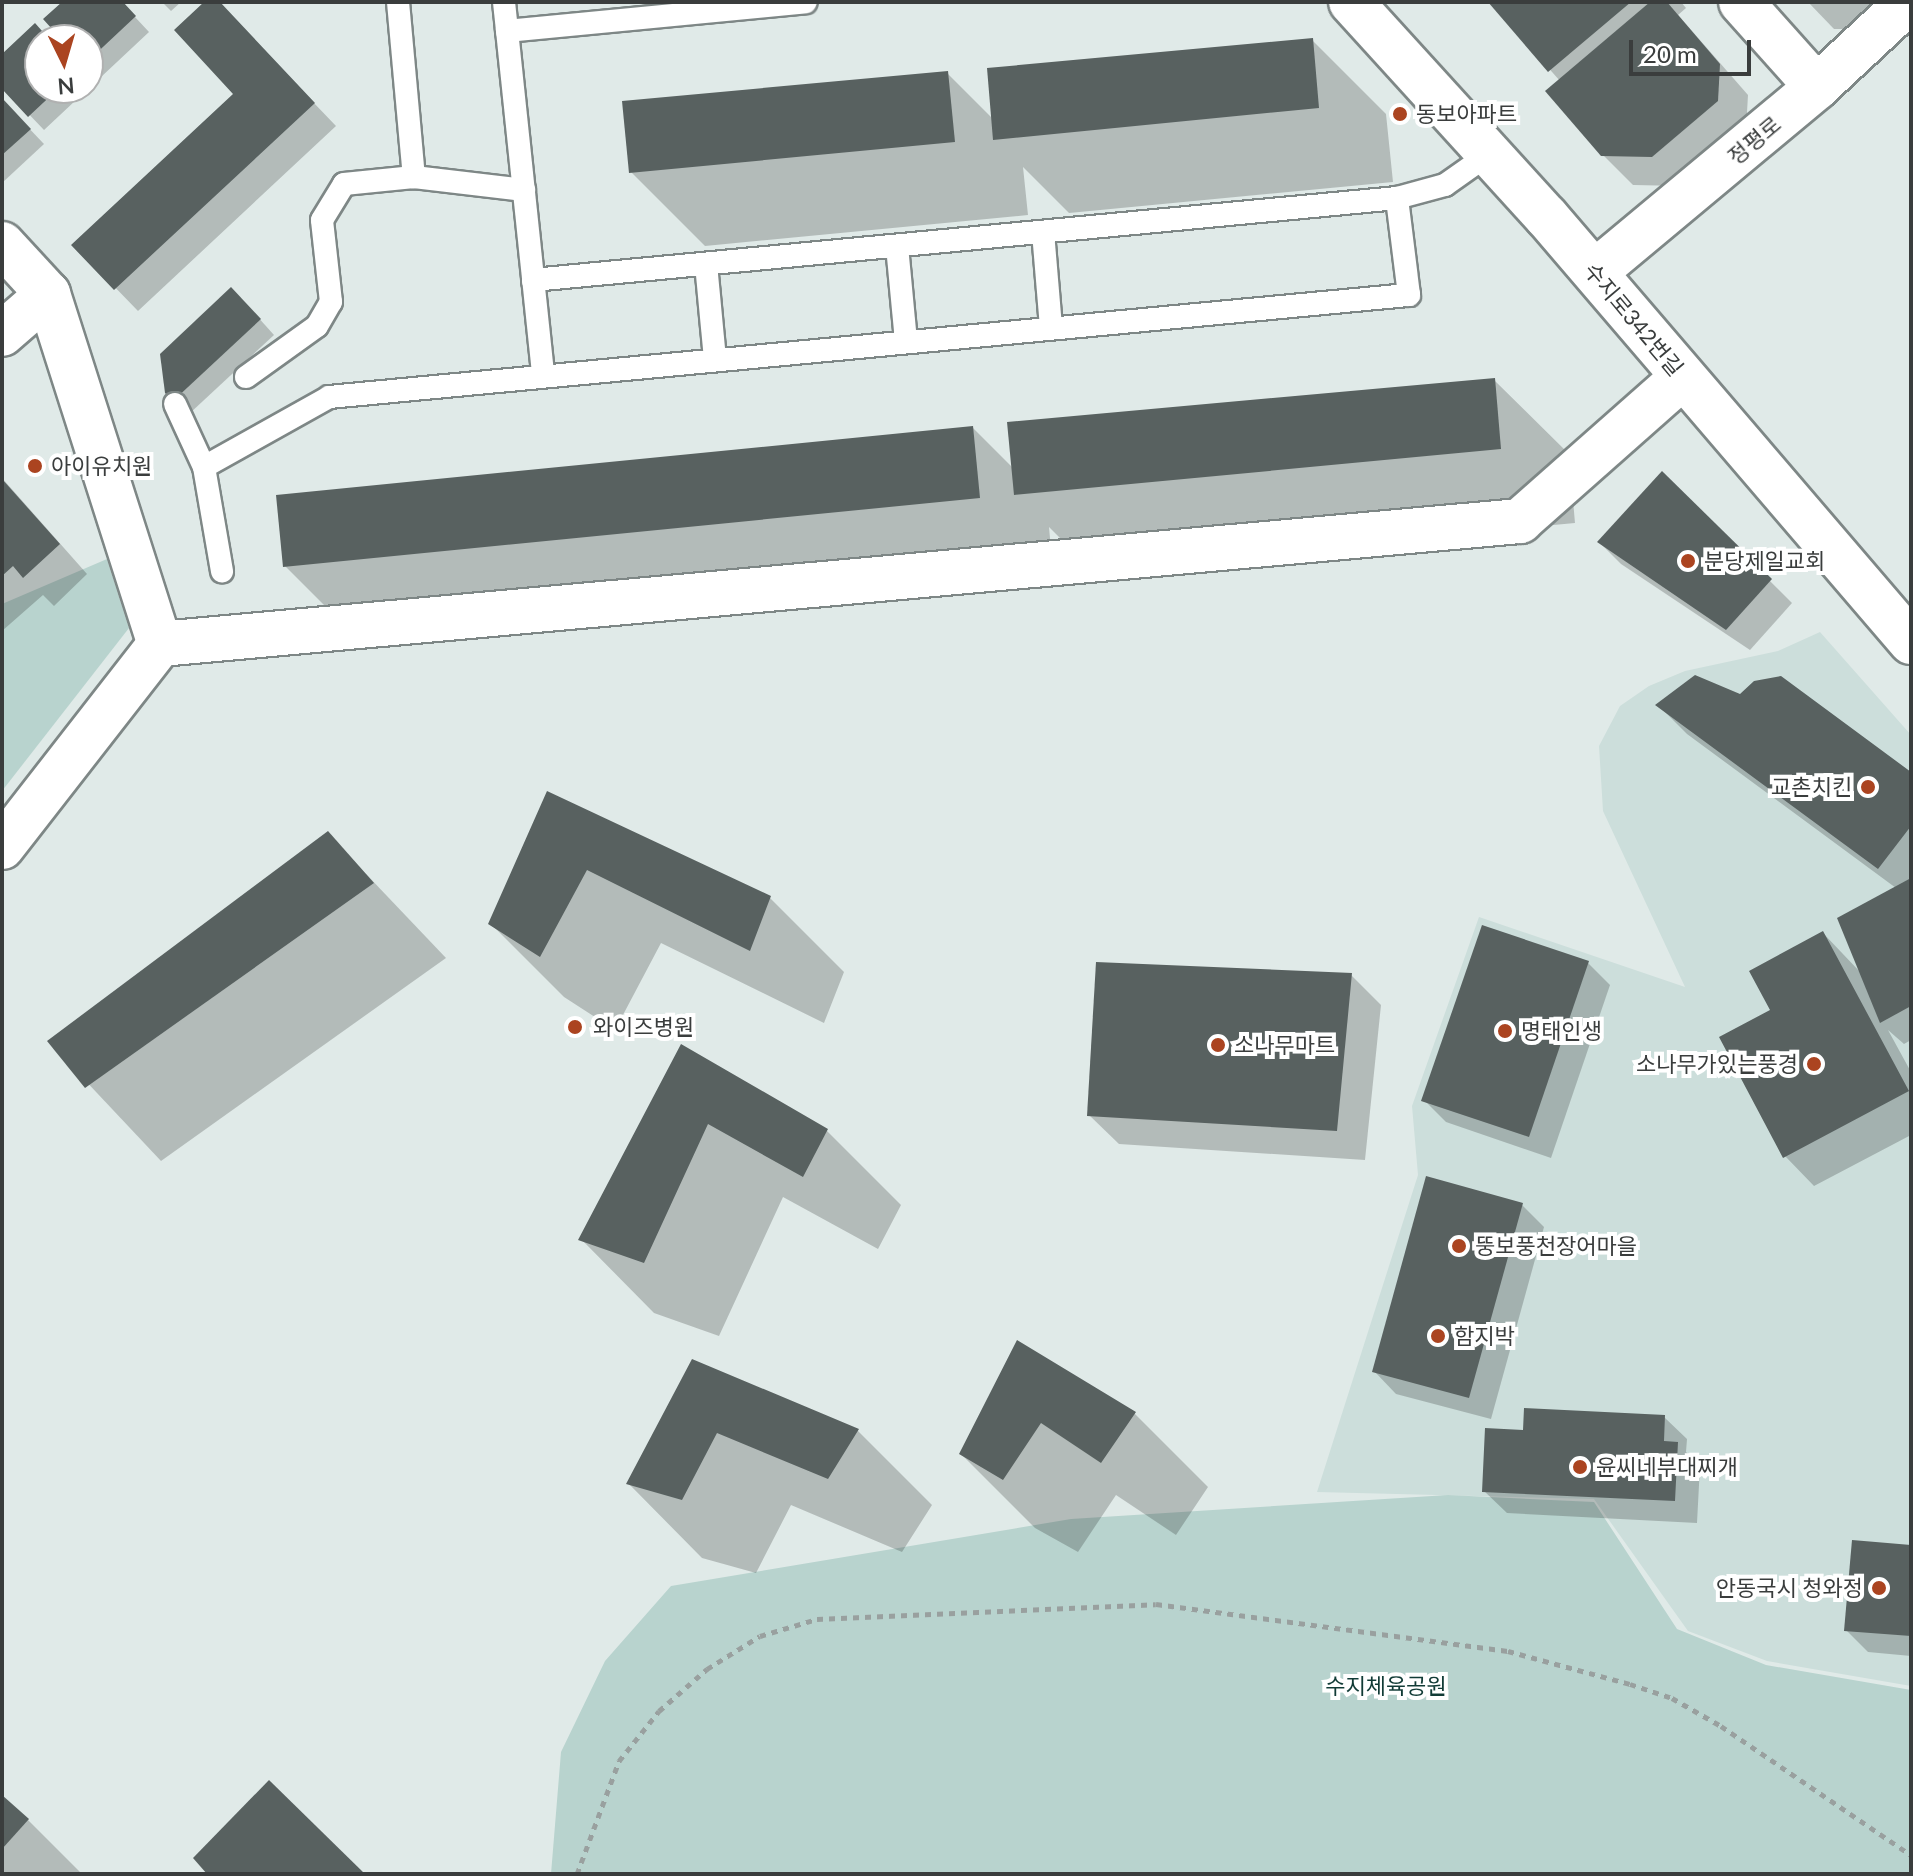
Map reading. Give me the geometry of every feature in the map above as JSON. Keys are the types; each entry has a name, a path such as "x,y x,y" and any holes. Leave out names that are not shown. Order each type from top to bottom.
{"street":[{"name":"수지로342번길","path":"1351,2 1595,272 1911,642"},
{"path":"1741,2 1817,87"},
{"name":"정평로","path":"1595,272 1817,87 1908,2"},
{"path":"2,244 48,294 160,644"},
{"path":"2,334 48,294"},
{"path":"2,847 160,644 1520,521 1683,377"}],"lane":[{"path":"398,2 414,177"},
{"path":"504,2 543,374"},
{"path":"507,31 806,2"},
{"path":"533,280 1397,198 1445,185 1489,154"},
{"path":"246,377 317,326 331,302 322,220 344,184 414,177 524,190"},
{"path":"204,467 329,397 543,374 1409,295 1397,198"},
{"path":"1043,232 1051,328"},
{"path":"897,246 906,341"},
{"path":"706,264 715,359"},
{"path":"175,404 204,467 222,571"}],"path":[{"path":"577,1874 619,1761 659,1711 707,1669 760,1636 817,1619 1156,1604 1508,1651 1658,1693 1721,1726 1911,1855"}],"shaded area":[{"path":"1820,632 1911,735 1911,1686 1767,1661 1688,1631 1594,1499 1317,1492 1418,1175 1412,1106 1479,917 1685,987 1603,811 1599,746 1620,706 1649,686 1685,671 1778,651"}],"green space":[{"path":"107,559 129,628 2,791 2,604"},
{"name":"수지체육공원","path":"1448,1495 1594,1502 1677,1629 1766,1665 1911,1690 1911,1874 551,1874 561,1752 605,1661 671,1586 1071,1519"}],"building":[{"path":"62,2 123,2 136,16 104,46 104,24 48,24 43,19"},
{"path":"204,2 220,2 315,103 114,290 71,245 233,94 174,30"},
{"path":"1488,2 1631,2 1548,72"},
{"path":"1650,2 1667,2 1720,64 1718,101 1652,157 1601,156 1545,91"},
{"path":"24,33 24,104 42,104 28,117 2,89 2,54"},
{"path":"1313,38 1319,108 993,140 987,68"},
{"path":"948,71 955,142 629,173 622,101"},
{"path":"2,98 31,129 2,155"},
{"path":"231,287 261,319 173,401 165,393 160,354"},
{"path":"1495,378 1501,449 1014,495 1007,422"},
{"path":"973,426 980,498 283,567 276,495"},
{"name":"분당제일교회","path":"1662,471 1772,579 1726,630 1597,542"},
{"path":"2,479 60,544 23,578 13,566 2,576"},
{"path":"1695,675 1740,694 1754,681 1781,676 1911,772 1911,826 1878,869 1655,705"},
{"path":"547,791 771,896 750,951 587,870 540,957 488,924"},
{"path":"328,831 374,883 85,1088 47,1041"},
{"path":"1911,878 1911,1006 1880,1023 1837,918"},
{"name":"명태인생","path":"1482,925 1589,961 1529,1137 1421,1101"},
{"name":"소나무가있는풍경","path":"1823,931 1909,1091 1783,1158 1719,1037 1770,1010 1749,971"},
{"name":"소나무마트","path":"1096,962 1352,973 1337,1131 1087,1116"},
{"path":"681,1044 828,1129 803,1177 708,1124 644,1263 578,1240"},
{"path":"1426,1176 1523,1203 1469,1398 1372,1372"},
{"path":"1017,1340 1136,1412 1101,1463 1041,1423 1003,1480 959,1454"},
{"path":"692,1359 859,1429 828,1479 717,1433 682,1500 626,1484"},
{"name":"윤씨네부대찌개","path":"1524,1408 1665,1415 1664,1441 1678,1442 1675,1501 1482,1492 1485,1428 1523,1430"},
{"name":"안동국시 청와정","path":"1852,1540 1911,1545 1911,1636 1844,1631"},
{"path":"269,1780 365,1874 207,1874 193,1858"},
{"path":"2,1795 29,1819 2,1849"}],"place":[{"name":"동보아파트","path":"1400,114"},
{"name":"아이유치원","path":"35,466"},
{"name":"분당제일교회","path":"1688,561"},
{"name":"교촌치킨","path":"1868,787"},
{"name":"와이즈병원","path":"575,1027"},
{"name":"명태인생","path":"1505,1031"},
{"name":"소나무마트","path":"1218,1045"},
{"name":"소나무가있는풍경","path":"1814,1064"},
{"name":"뚱보풍천장어마을","path":"1459,1246"},
{"name":"함지박","path":"1438,1336"},
{"name":"윤씨네부대찌개","path":"1580,1467"},
{"name":"안동국시 청와정","path":"1879,1588"}]}
